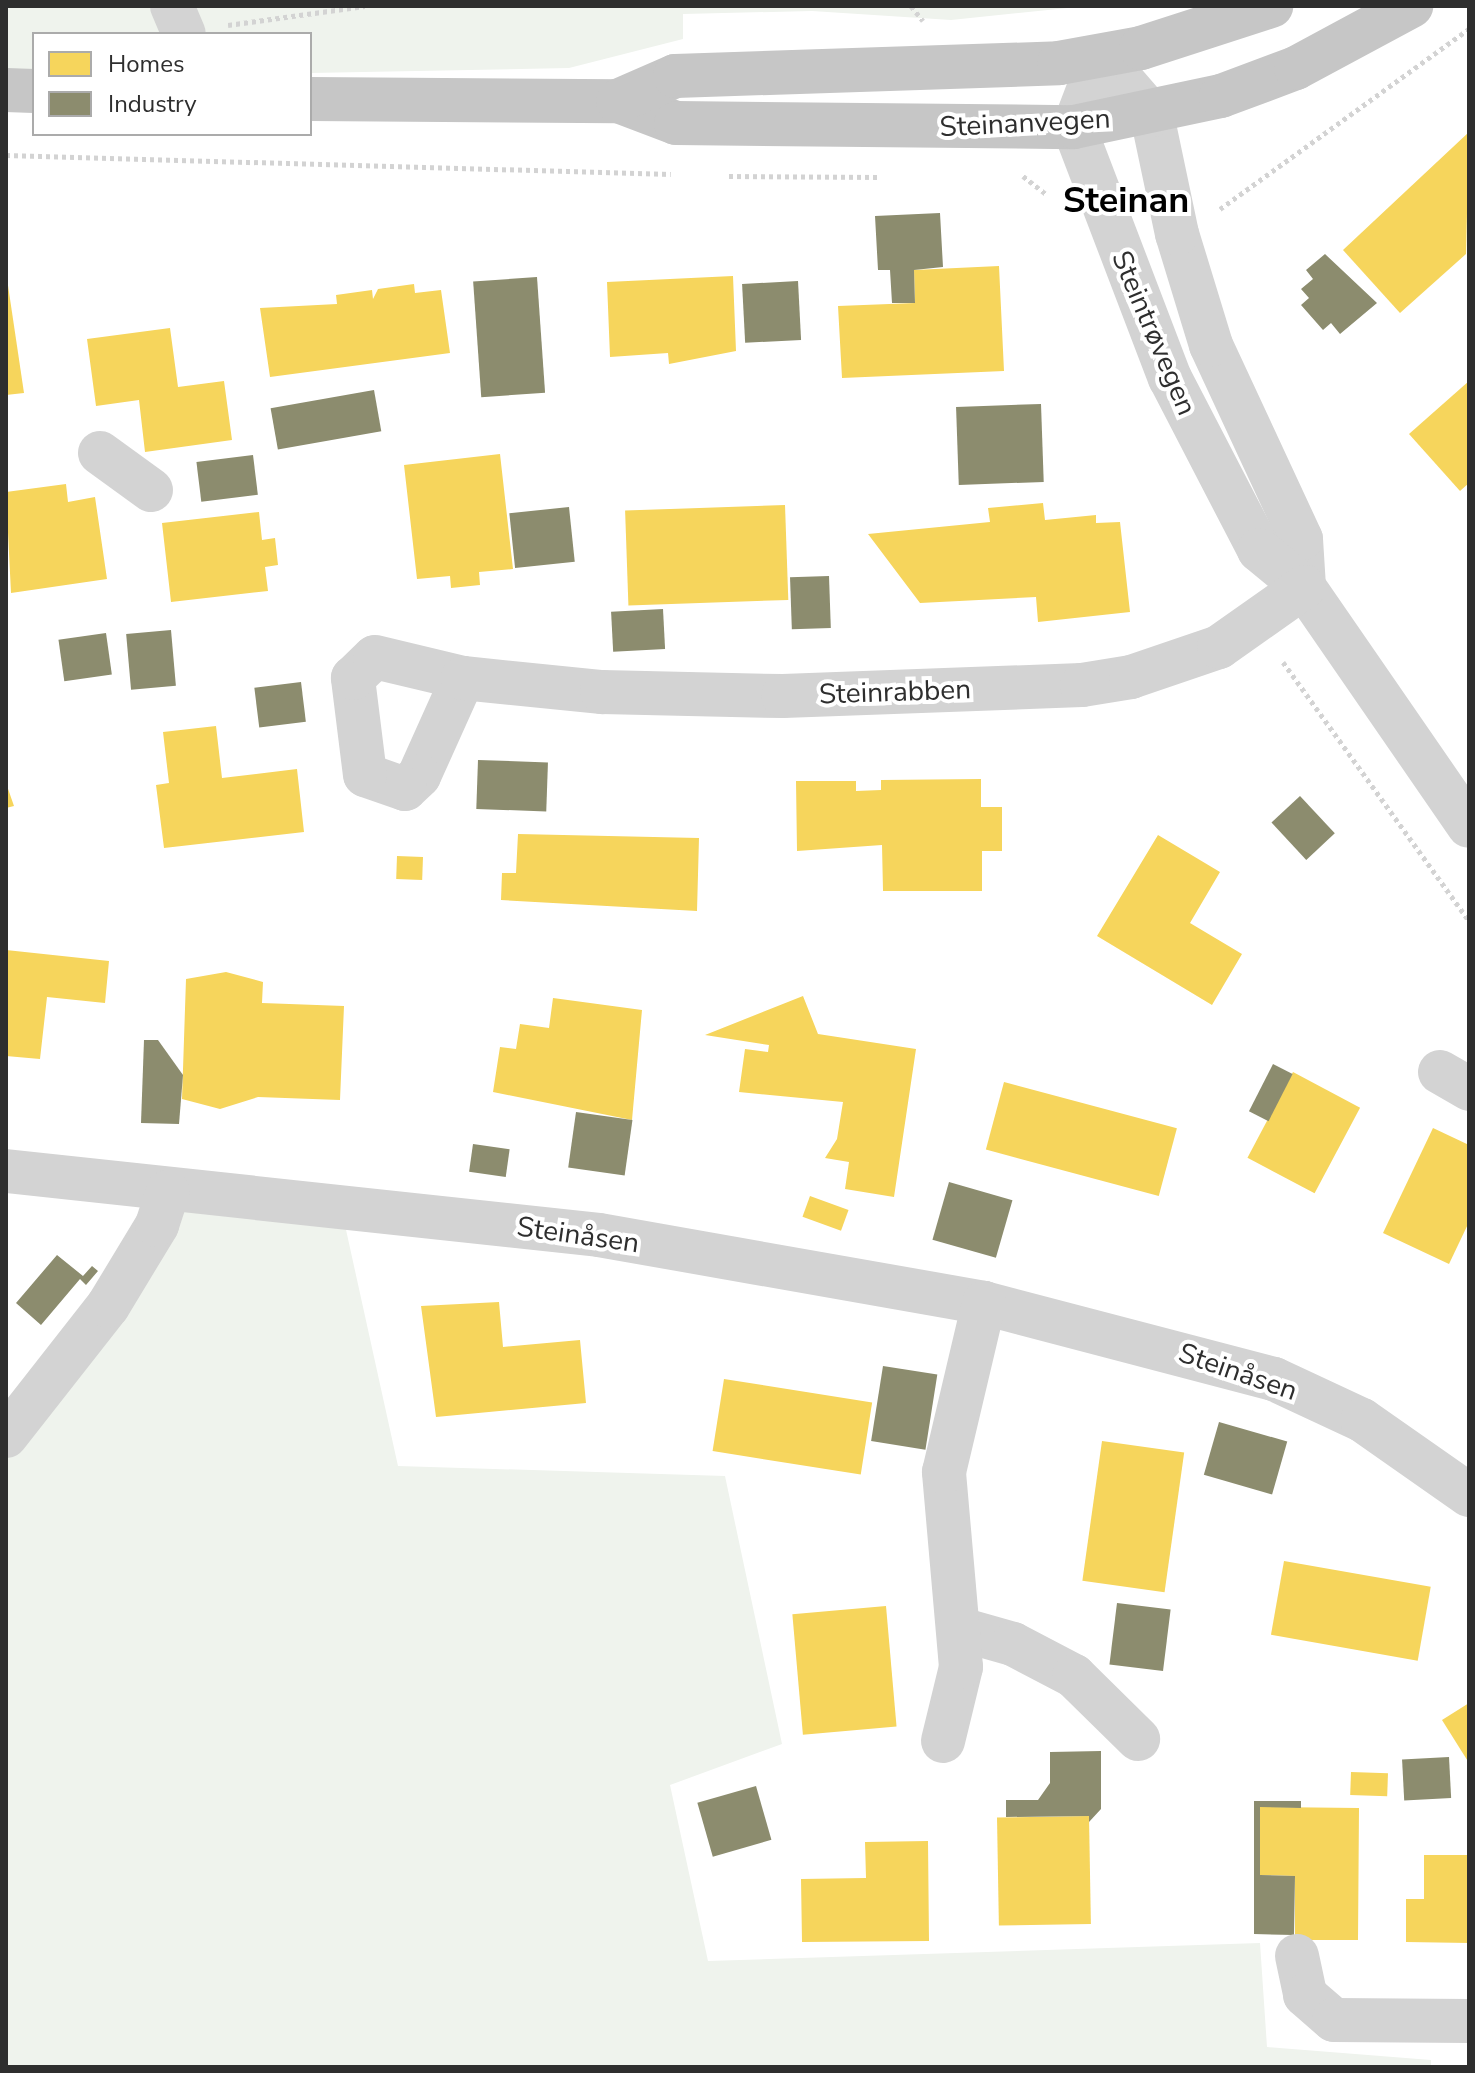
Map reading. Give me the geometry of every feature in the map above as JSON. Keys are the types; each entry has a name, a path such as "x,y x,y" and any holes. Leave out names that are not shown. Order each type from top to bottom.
{"main road":[{"name":"Steinanvegen","path":"618,101 675,76 1101,56 1271,6"},
{"name":"Steinanvegen","path":"312,99 618,101 676,123 1074,127 1152,115 1296,68 1411,6"},
{"path":"6,90 32,91"}],"street":[{"name":"Steintrøvegen","path":"1101,56 1152,115 1177,234 1211,345 1301,539 1304,587"},
{"path":"1074,127 1101,56"},
{"name":"Steintrøvegen","path":"1074,127 1164,363 1214,467 1259,550 1304,587 1469,826"},
{"path":"100,453 151,490"},
{"name":"Steinrabben","path":"463,678 602,692 783,696 1082,685 1131,677 1219,647 1304,587"},
{"name":"Steinåsen","path":"6,1171 168,1192 599,1235 984,1303 1274,1379 1362,1420 1469,1495"},
{"path":"6,1436 108,1306 157,1225 168,1192"},
{"path":"943,1741 954,1715 960,1629 947,1575 944,1472 984,1303"},
{"path":"960,1629 1013,1644 1074,1676 1138,1739"},
{"path":"1297,1956 1305,1995 1334,2020 1469,2021"}],"path":[{"path":"180,23 365,6"},
{"path":"1205,219 1469,29"},
{"path":"6,155 688,175"},
{"path":"1010,172 1052,202"},
{"path":"719,176 885,177"}],"shaded area":[{"path":"6,6 1087,6 951,20 812,11 683,14 683,39 569,68 312,73 312,32 32,32 32,78 6,79"},
{"path":"168,1192 341,1207 398,1466 725,1476 782,1744 670,1785 708,1961 1260,1943 1267,2047 1431,2060 1431,2067 6,2067 6,1417"}],"building: Homes":[{"path":"1469,132 1466,254 1400,313 1343,250"},
{"path":"999,266 1004,371 842,378 838,306 915,303 914,270"},
{"path":"6,272 24,393 6,395"},
{"path":"733,276 736,351 669,364 668,353 610,357 607,282"},
{"path":"414,284 415,293 441,290 450,353 270,377 260,308 337,304 336,295 372,290 373,299 378,289"},
{"path":"170,328 178,387 224,381 232,440 145,452 139,400 96,406 87,339"},
{"path":"1469,381 1469,483 1460,491 1409,434"},
{"path":"500,454 513,569 479,572 480,585 451,588 450,576 417,579 404,465"},
{"path":"66,484 68,502 95,497 107,579 11,593 6,492"},
{"path":"1043,503 1045,520 1096,515 1096,523 1120,522 1130,612 1038,622 1036,597 920,603 868,534 990,522 988,508"},
{"path":"785,505 788,600 628,606 625,511"},
{"path":"259,512 262,540 275,538 278,565 265,567 268,591 171,602 162,523"},
{"path":"216,726 222,778 297,769 304,832 164,848 156,785 169,783 163,732"},
{"path":"981,779 981,807 1002,807 1002,851 982,851 982,891 883,891 882,845 797,851 796,781 856,781 856,791 881,790 881,780"},
{"path":"6,783 14,806 6,808"},
{"path":"518,834 699,838 697,911 501,900 502,873 516,873"},
{"path":"1158,835 1220,872 1190,923 1242,954 1212,1005 1097,936"},
{"path":"397,856 423,857 422,880 396,879"},
{"path":"6,950 109,961 105,1003 47,997 40,1059 6,1056"},
{"path":"226,972 263,982 262,1003 344,1006 340,1100 258,1097 220,1109 182,1099 186,979"},
{"path":"803,996 818,1034 916,1049 894,1197 845,1189 849,1162 825,1158 837,1139 843,1102 739,1092 745,1049 768,1052 769,1045 705,1035"},
{"path":"553,998 642,1010 632,1120 493,1092 500,1047 516,1049 520,1024 549,1028"},
{"path":"1293,1072 1360,1108 1315,1193 1247,1158"},
{"path":"1004,1082 1177,1128 1159,1196 986,1150"},
{"path":"1433,1128 1469,1145 1469,1222 1449,1264 1383,1233"},
{"path":"810,1196 849,1210 841,1231 802,1217"},
{"path":"499,1302 503,1347 580,1340 586,1403 436,1417 421,1306"},
{"path":"724,1379 872,1402 861,1475 713,1451"},
{"path":"1102,1441 1184,1453 1165,1592 1082,1581"},
{"path":"1284,1561 1431,1587 1418,1661 1271,1635"},
{"path":"886,1606 897,1727 803,1735 792,1614"},
{"path":"1469,1703 1469,1763 1442,1720"},
{"path":"1351,1772 1388,1773 1387,1796 1350,1795"},
{"path":"1260,1807 1359,1808 1358,1940 1295,1940 1295,1876 1260,1875"},
{"path":"1089,1816 1091,1924 999,1926 997,1818"},
{"path":"928,1841 929,1941 802,1942 801,1879 866,1878 865,1842"},
{"path":"1424,1855 1469,1855 1469,1943 1406,1942 1406,1899 1424,1899"}],"building: Industry":[{"path":"940,213 943,267 914,270 915,303 892,303 890,270 878,270 875,216"},
{"path":"1325,254 1377,303 1340,334 1331,323 1323,330 1301,305 1309,298 1301,289 1313,279 1306,270"},
{"path":"537,277 545,393 481,397 473,281"},
{"path":"798,281 801,340 745,343 742,284"},
{"path":"374,390 381,431 278,450 271,408"},
{"path":"1041,404 1044,482 959,485 956,407"},
{"path":"253,455 258,495 201,502 196,462"},
{"path":"569,507 575,562 515,568 509,513"},
{"path":"829,576 831,628 792,629 790,577"},
{"path":"663,609 665,649 613,652 611,612"},
{"path":"171,630 176,686 131,690 126,634"},
{"path":"106,633 112,675 64,681 58,640"},
{"path":"301,682 306,722 259,727 254,688"},
{"path":"478,760 548,762 546,811 476,809"},
{"path":"1300,796 1335,833 1306,860 1271,823"},
{"path":"144,1040 158,1040 183,1075 179,1124 141,1123"},
{"path":"1273,1064 1293,1074 1269,1121 1249,1111"},
{"path":"576,1112 632,1120 625,1175 568,1167"},
{"path":"473,1144 510,1149 506,1177 469,1172"},
{"path":"949,1182 1012,1200 996,1258 932,1240"},
{"path":"57,1255 83,1276 92,1266 98,1271 86,1285 80,1279 41,1325 16,1303"},
{"path":"883,1366 937,1375 925,1450 871,1441"},
{"path":"1219,1422 1287,1442 1272,1494 1204,1475"},
{"path":"1117,1603 1171,1610 1163,1671 1109,1665"},
{"path":"1101,1751 1101,1809 1089,1822 1089,1816 1006,1817 1006,1800 1038,1800 1050,1783 1050,1752"},
{"path":"1449,1757 1451,1798 1404,1800 1402,1759"},
{"path":"756,1786 771,1840 713,1857 697,1803"},
{"path":"1254,1801 1301,1801 1301,1808 1260,1807 1260,1875 1295,1876 1294,1935 1254,1934"}],"district":[{"name":"Steinan","path":"1126,201"}]}
